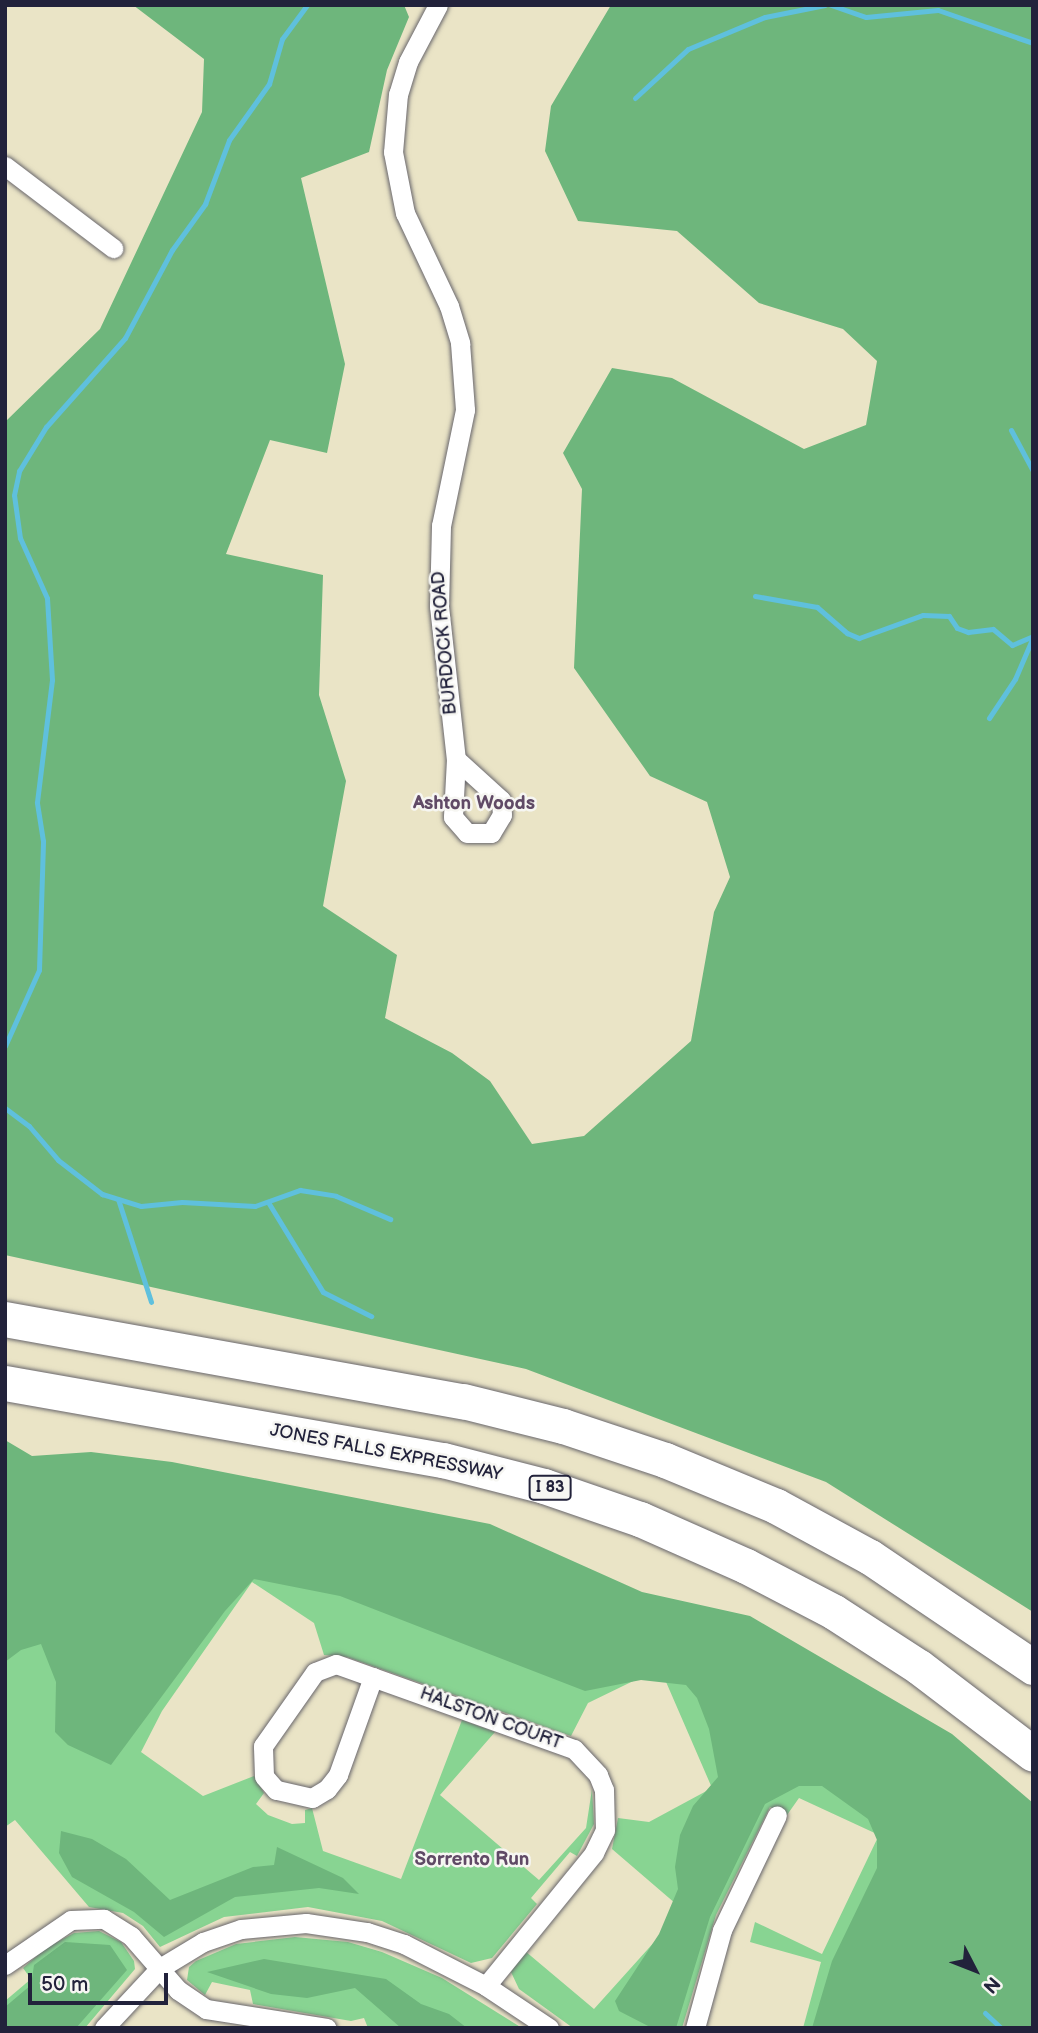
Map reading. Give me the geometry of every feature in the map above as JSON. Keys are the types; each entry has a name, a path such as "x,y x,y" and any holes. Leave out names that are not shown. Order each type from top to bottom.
{"highway":[{"path":"5,1318 463,1401 563,1426 652,1456 776,1506 870,1557 1033,1667"},
{"name":"JONES FALLS EXPRESSWAY","path":"5,1383 443,1460 544,1486 640,1519 746,1566 834,1612 919,1667 1033,1754"}],"street":[{"name":"BURDOCK ROAD","path":"438,5 398,94 393,152 405,214 449,306 464,375 460,450 438,550 439,606 456,759"},
{"path":"5,166 113,248"},
{"name":"HALSTON COURT","path":"373,1677 338,1775 327,1789 312,1798 276,1790 264,1776 264,1746 315,1672 336,1664 373,1677 574,1749 598,1774 604,1790 605,1830 594,1853 486,1986"},
{"path":"695,2028 722,1930 777,1815"},
{"path":"5,1965 53,1929 89,1918 117,1924 178,1990 205,2009 327,2028"},
{"path":"104,2028 160,1968 203,1942 241,1929 306,1923 341,1926 404,1944 486,1986 550,2028"}],"green space":[{"path":"133,5 404,5 409,17 387,70 369,152 301,178 345,364 327,453 270,440 226,554 323,575 319,695 346,781 323,906 397,955 385,1018 452,1053 490,1081 532,1144 584,1136 691,1041 714,912 730,877 707,802 650,776 574,668 582,489 563,453 612,368 672,378 804,449 866,425 877,361 843,329 759,303 677,231 578,221 545,151 551,106 611,5 1033,5 1033,1612 826,1482 526,1369 5,1255 5,422 100,329 202,112 204,59"},
{"path":"5,1440 32,1456 91,1452 172,1462 490,1524 642,1592 750,1616 952,1734 1033,1803 1033,2028 812,2028 832,1961 877,1868 877,1840 868,1819 822,1786 799,1786 765,1804 710,1917 676,2028 652,2028 619,2011 615,2001 659,1934 678,1889 675,1867 680,1835 693,1806 718,1777 709,1729 697,1698 686,1685 641,1680 585,1691 340,1596 254,1579 225,1611 111,1765 68,1745 55,1732 56,1682 41,1644 21,1650 5,1662"},
{"path":"5,1472 100,1488 447,1635 566,1630 638,1639 708,1657 974,1820 1033,1874 1033,2028 803,2028 821,1962 750,1942 755,1922 822,1954 879,1835 799,1798 787,1815 770,1807 716,1915 682,2028 573,2028 519,1989 511,1972 525,1951 594,2009 683,1910 612,1849 618,1818 649,1822 712,1788 660,1668 588,1703 571,1736 347,1657 324,1655 314,1623 252,1582 162,1711 141,1752 203,1796 254,1776 264,1793 256,1804 268,1815 292,1824 305,1823 305,1810 312,1808 323,1851 401,1879 462,1720 495,1732 440,1795 539,1880 586,1828 592,1789 594,1824 577,1856 570,1852 531,1898 537,1904 492,1958 471,1963 382,1921 308,1907 224,1917 160,1947 143,1926 123,1913 89,1907 15,1820 5,1827"},
{"path":"61,1831 92,1839 126,1859 170,1900 253,1867 274,1865 277,1847 343,1878 359,1894 319,1888 235,1897 164,1937 134,1912 72,1877 59,1853"},
{"path":"99,1931 121,1942 134,1961 135,1969 85,2028 5,2028 5,2001 31,1979 23,1968 46,1948 74,1933"},
{"path":"295,1937 348,1942 382,1952 442,1978 522,2028 368,2028 364,2018 351,2021 253,2004 250,1990 212,1982 205,1995 187,1980 189,1967 196,1961 236,1944"},
{"path":"65,1942 110,1945 127,1970 76,2028 5,2028 5,2007 31,1985 34,1965"},
{"path":"264,1959 386,1979 421,2004 449,2014 467,2028 401,2028 355,1988 307,1998 271,1994 207,1972"}],"waterway":[{"path":"5,1046 39,970 43,841 37,802 52,680 47,598 20,538 14,495 19,471 46,427 125,338 172,250 205,204 229,140 269,84 282,39 307,5"},
{"path":"635,98 688,49 765,17 825,5"},
{"path":"831,5 866,17 938,10 1033,43"},
{"path":"1011,430 1033,471"},
{"path":"755,596 817,607 847,633 859,638 923,615 949,616 957,628 968,632 993,629 1012,645 1033,636"},
{"path":"989,718 1015,679 1033,637"},
{"path":"5,1108 29,1126 58,1160 102,1194 141,1206 182,1202 255,1206 300,1190 336,1196 390,1219"},
{"path":"118,1199 151,1302"},
{"path":"268,1202 323,1292 371,1316"},
{"path":"985,2013 1001,2028"}],"district":[{"name":"Ashton Woods","path":"474,804"},
{"name":"Sorrento Run","path":"472,1860"}]}
